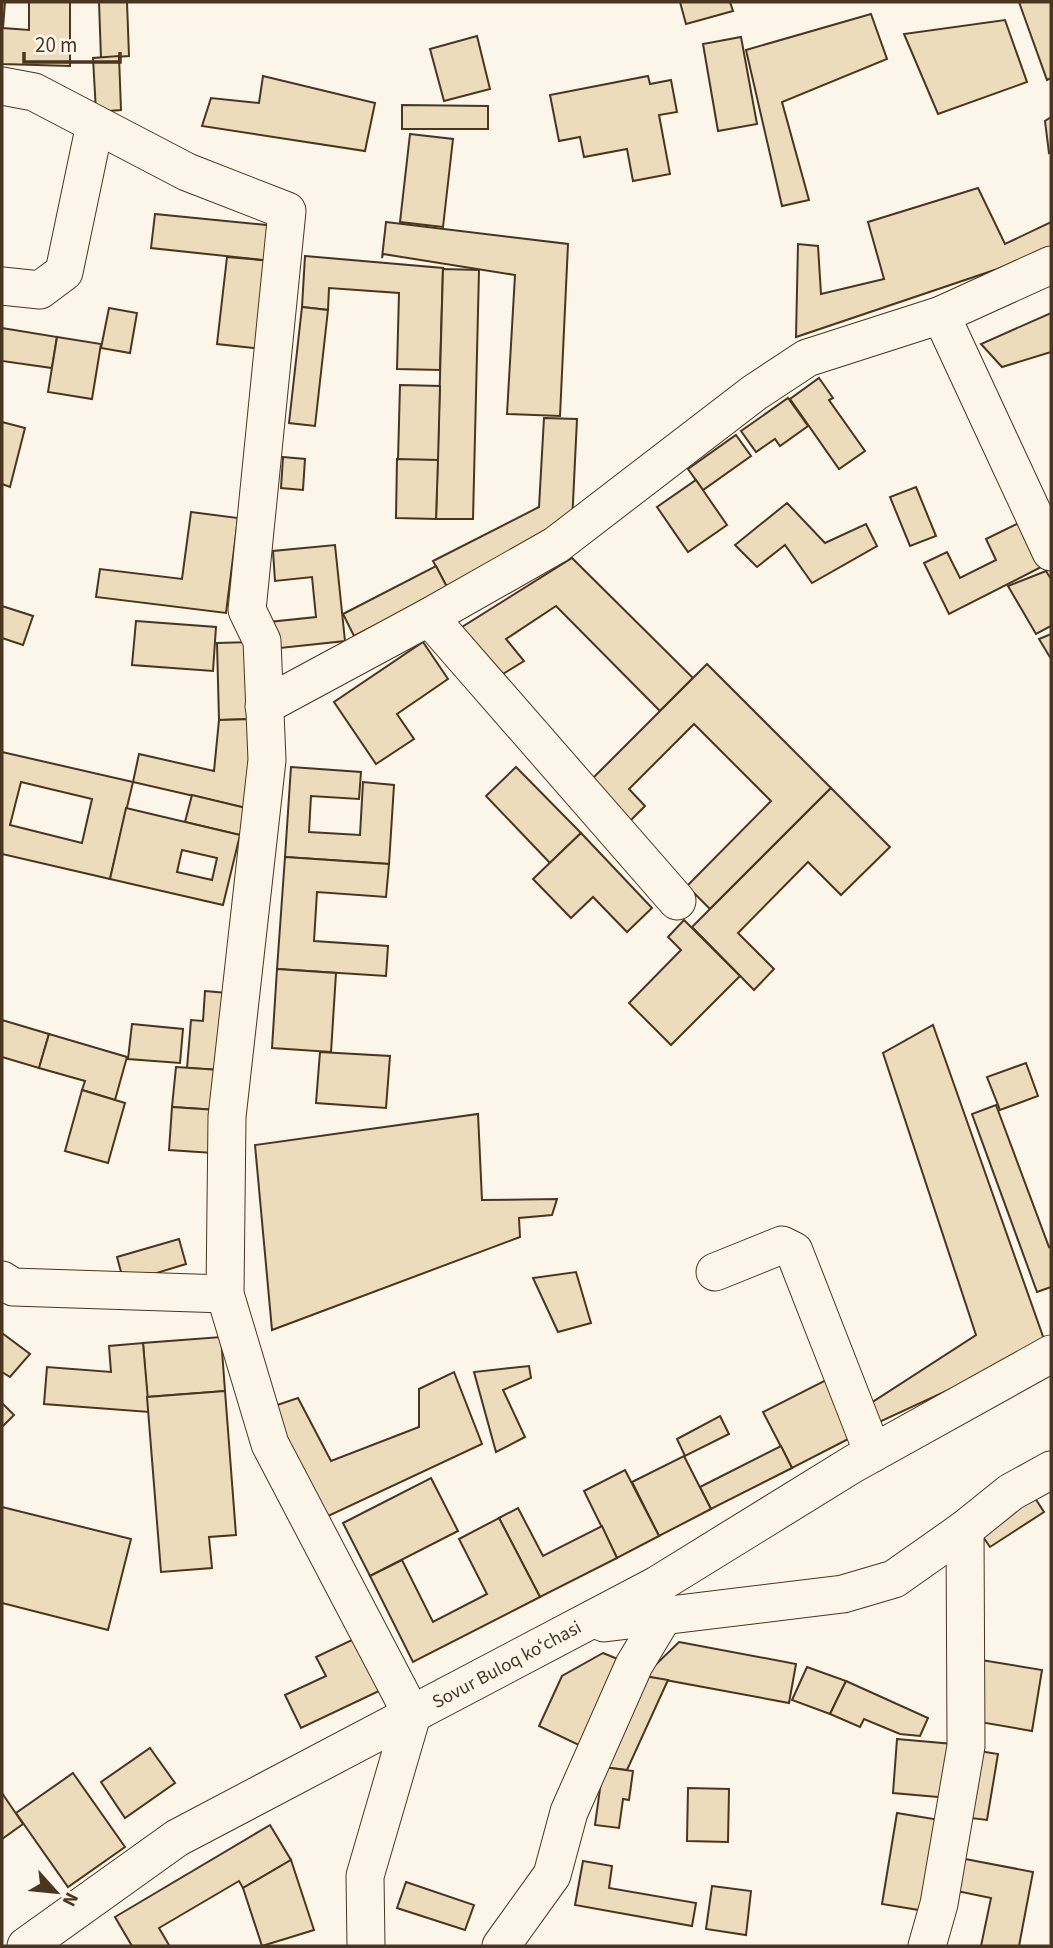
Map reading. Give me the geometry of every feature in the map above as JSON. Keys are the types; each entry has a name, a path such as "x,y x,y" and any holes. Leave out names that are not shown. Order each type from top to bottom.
{"street":[{"path":"2,86 34,92 95,124 64,272 40,290 2,286"},
{"name":"Sovur Buloq koʻchasi","path":"95,124 187,172 287,211 247,610 262,641 267,760 227,1117 225,1294 270,1444 412,1715 657,1585 873,1453 1051,1354"},
{"path":"264,706 556,545 754,393 807,358 941,315 1051,265"},
{"path":"941,315 1051,552"},
{"path":"429,617 677,901"},
{"path":"715,1272 782,1245 794,1251 873,1453"},
{"path":"2,1280 13,1287 225,1294"},
{"path":"581,1627 844,1594 894,1579 965,1529 1011,1492 1051,1470"},
{"path":"927,1946 939,1904 966,1746 965,1529"},
{"path":"500,1946 552,1875 569,1812 634,1665 664,1615"},
{"path":"26,1946 177,1838 412,1715"},
{"path":"366,1946 365,1876 412,1715"}],"building":[{"path":"2,2 5,2 3,28 29,30 29,2 70,2 70,66 2,64"},
{"path":"99,2 127,2 129,56 101,58"},
{"path":"680,2 730,2 733,11 686,24"},
{"path":"1019,2 1051,2 1051,78 1047,80"},
{"path":"871,14 887,59 782,102 809,200 782,206 746,50"},
{"path":"1005,20 1027,82 938,114 904,34"},
{"path":"477,36 490,89 444,101 430,49"},
{"path":"741,37 757,124 718,131 703,44"},
{"path":"119,56 121,110 96,112 93,58"},
{"path":"263,76 375,103 365,151 202,126 211,98 259,103"},
{"path":"648,76 650,84 671,80 677,112 659,115 670,174 633,181 627,149 584,157 580,137 559,141 550,95"},
{"path":"402,105 488,106 488,129 402,129"},
{"path":"1051,117 1051,152 1049,153 1045,121"},
{"path":"410,134 453,139 443,227 400,222"},
{"path":"978,188 1005,244 1051,222 1051,251 796,337 798,244 818,246 821,294 884,279 868,222"},
{"path":"155,214 276,226 272,261 151,248"},
{"path":"386,222 568,244 560,416 507,414 515,275 383,254 382,258"},
{"path":"305,256 443,268 440,370 397,369 399,293 329,288 328,310 302,307"},
{"path":"227,257 272,261 262,349 217,344"},
{"path":"443,269 479,270 473,519 436,519"},
{"path":"302,307 328,310 315,426 289,423"},
{"path":"109,308 137,313 130,353 101,348"},
{"path":"1051,313 1051,352 1002,367 981,344"},
{"path":"2,328 57,337 52,368 2,361"},
{"path":"57,337 101,344 92,399 48,392"},
{"path":"819,378 833,398 829,400 865,451 839,469 790,399"},
{"path":"400,385 440,386 438,460 398,460"},
{"path":"788,398 808,426 780,446 775,439 756,452 741,431"},
{"path":"544,418 577,419 572,523 448,589 433,561 539,507"},
{"path":"2,422 25,428 10,487 2,484"},
{"path":"736,435 751,456 703,490 688,469"},
{"path":"283,457 305,459 303,490 281,488"},
{"path":"397,459 438,460 436,519 396,518"},
{"path":"696,480 727,525 688,552 657,507"},
{"path":"916,487 936,536 910,546 890,497"},
{"path":"787,503 825,543 866,524 877,546 812,583 785,545 757,567 735,545"},
{"path":"191,512 238,518 226,613 96,597 100,569 182,579"},
{"path":"1025,520 1047,564 949,614 924,563 947,552 960,578 996,560 986,539"},
{"path":"335,545 345,641 271,649 269,622 316,617 312,577 275,581 273,551"},
{"path":"572,558 693,678 660,711 556,606 506,639 524,661 498,677 462,627"},
{"path":"436,566 448,589 354,636 343,614"},
{"path":"1046,571 1051,579 1051,626 1036,634 1008,586"},
{"path":"2,606 33,616 23,645 2,638"},
{"path":"136,621 216,627 213,671 132,665"},
{"path":"1051,634 1051,659 1039,639"},
{"path":"252,642 254,719 219,720 217,643"},
{"path":"423,642 448,679 397,714 414,739 376,764 334,702"},
{"path":"707,664 831,788 710,909 687,886 771,801 694,724 629,789 645,806 626,825 586,785"},
{"path":"254,719 246,808 133,782 139,754 214,771 219,720"},
{"path":"2,752 133,782 110,879 2,854","holes":["21,782 92,799 82,843 10,825"]},
{"path":"291,767 361,772 359,799 311,796 309,832 360,835 363,782 394,785 389,864 285,857"},
{"path":"516,767 581,833 550,863 486,796"},
{"path":"831,788 890,847 841,895 808,862 738,933 774,969 754,990 692,927"},
{"path":"192,795 246,808 240,835 185,822"},
{"path":"126,808 240,835 223,905 110,879","holes":["182,850 217,858 212,880 177,872"]},
{"path":"581,833 652,908 627,932 593,897 571,918 533,879"},
{"path":"285,857 389,864 386,897 317,892 314,941 388,946 386,976 277,969"},
{"path":"684,920 740,976 671,1045 629,1003 681,950 668,937"},
{"path":"277,969 336,973 331,1052 272,1048"},
{"path":"205,991 227,993 220,1070 187,1068 191,1020 203,1021"},
{"path":"2,1020 49,1034 39,1068 2,1057"},
{"path":"132,1024 183,1029 180,1063 128,1059"},
{"path":"933,1025 1046,1345 875,1424 868,1405 976,1335 883,1053"},
{"path":"49,1034 127,1057 115,1100 82,1090 85,1081 39,1068"},
{"path":"320,1052 390,1056 386,1108 316,1103"},
{"path":"1026,1063 1038,1096 1000,1110 987,1077"},
{"path":"176,1067 220,1070 217,1110 172,1107"},
{"path":"82,1090 125,1103 108,1163 65,1151"},
{"path":"996,1105 1049,1247 1051,1246 1051,1287 1037,1292 972,1114"},
{"path":"172,1107 217,1110 213,1153 169,1150"},
{"path":"478,1114 482,1200 557,1199 552,1215 519,1218 520,1237 272,1330 255,1145"},
{"path":"179,1239 186,1264 124,1283 117,1257"},
{"path":"576,1272 591,1323 558,1332 533,1278"},
{"path":"2,1333 30,1354 10,1377 2,1372"},
{"path":"221,1337 225,1391 147,1397 143,1343"},
{"path":"143,1343 149,1412 44,1404 47,1367 111,1372 109,1346"},
{"path":"529,1366 531,1378 503,1390 525,1437 496,1452 474,1372"},
{"path":"454,1372 482,1444 324,1518 268,1408 298,1398 331,1461 419,1427 419,1389"},
{"path":"830,1378 858,1434 792,1468 763,1412"},
{"path":"225,1391 236,1535 209,1537 212,1568 161,1572 147,1397"},
{"path":"2,1403 14,1415 2,1427"},
{"path":"720,1416 729,1434 685,1456 677,1439"},
{"path":"781,1446 792,1468 711,1509 700,1487"},
{"path":"684,1456 711,1509 659,1536 632,1482"},
{"path":"625,1470 659,1536 617,1558 584,1491"},
{"path":"431,1478 458,1531 370,1576 343,1523"},
{"path":"1033,1495 1044,1512 990,1547 979,1531"},
{"path":"2,1507 131,1539 108,1630 2,1603"},
{"path":"518,1508 543,1556 602,1526 617,1558 540,1597 499,1518"},
{"path":"499,1518 540,1597 413,1662 370,1576 402,1560 433,1622 487,1594 459,1539"},
{"path":"354,1639 379,1691 301,1728 285,1695 326,1676 316,1657"},
{"path":"679,1642 796,1664 789,1703 644,1676"},
{"path":"603,1653 625,1662 585,1748 539,1726 562,1676"},
{"path":"975,1659 1042,1670 1032,1731 974,1721"},
{"path":"807,1667 846,1681 830,1714 792,1700"},
{"path":"644,1676 668,1680 627,1770 603,1767"},
{"path":"846,1681 928,1718 920,1736 900,1734 864,1719 860,1727 830,1714"},
{"path":"897,1739 953,1744 949,1798 893,1793"},
{"path":"150,1748 175,1783 125,1818 101,1782"},
{"path":"973,1750 998,1754 987,1820 962,1817"},
{"path":"603,1767 633,1771 629,1800 623,1799 619,1828 595,1825"},
{"path":"73,1773 125,1847 68,1887 16,1813"},
{"path":"688,1788 729,1789 728,1842 687,1841"},
{"path":"2,1793 23,1824 2,1839"},
{"path":"897,1813 946,1821 931,1912 882,1904"},
{"path":"270,1825 291,1860 243,1888 239,1881 159,1928 169,1945 132,1946 115,1917"},
{"path":"960,1858 1033,1872 1019,1946 981,1946 991,1898 952,1890"},
{"path":"291,1860 314,1930 262,1946 243,1888"},
{"path":"583,1861 612,1866 609,1888 696,1903 692,1926 575,1905"},
{"path":"406,1882 474,1905 465,1930 397,1908"},
{"path":"712,1886 751,1891 746,1935 706,1929"}]}
